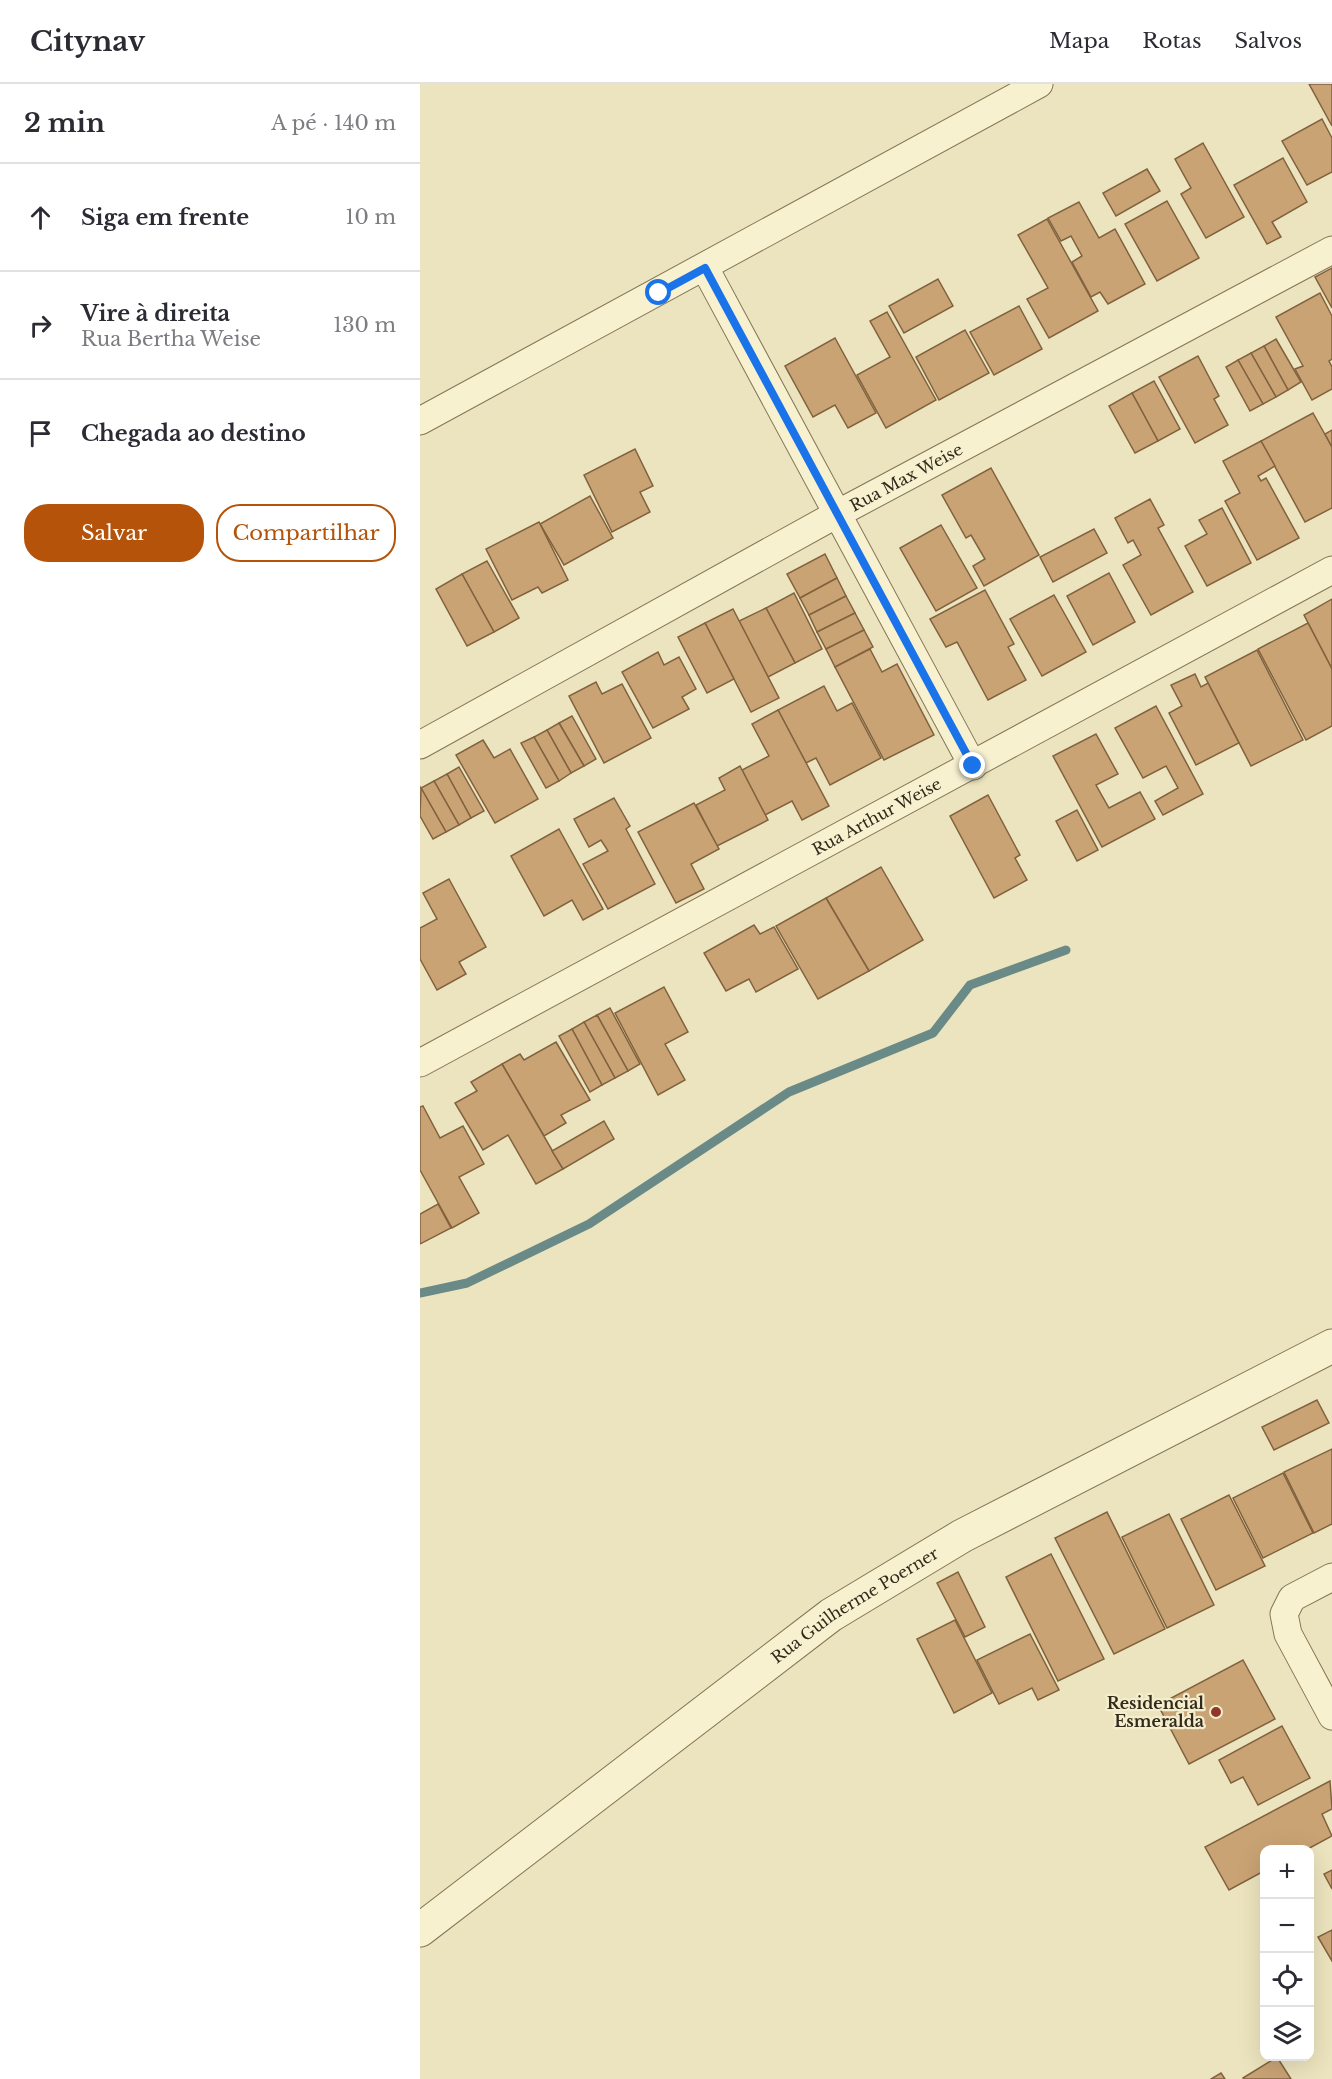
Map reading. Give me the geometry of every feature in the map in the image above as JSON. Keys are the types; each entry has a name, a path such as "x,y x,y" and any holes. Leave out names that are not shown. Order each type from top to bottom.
{"street":[{"path":"420,421 705,268 1039,84"},
{"name":"Rua Max Weise","path":"420,745 837,514 1332,250"},
{"path":"705,268 973,766"},
{"name":"Rua Arthur Weise","path":"420,1063 1332,570"},
{"name":"Rua Guilherme Poerner","path":"420,1930 831,1616 962,1536 1332,1346"},
{"path":"1332,1577 1292,1598 1284,1614 1288,1634 1332,1716"}],"building":[{"path":"1309,84 1332,84 1332,126"},
{"path":"1322,119 1332,138 1332,172 1307,185 1282,141"},
{"path":"1203,143 1244,217 1206,238 1181,194 1191,188 1175,159"},
{"path":"1283,158 1307,202 1272,222 1281,237 1267,244 1234,185"},
{"path":"1147,169 1160,191 1116,216 1103,193"},
{"path":"1167,201 1199,258 1157,281 1125,224"},
{"path":"1079,202 1099,238 1115,229 1145,284 1108,304 1100,292 1091,297 1072,262 1082,256 1071,236 1061,241 1048,218"},
{"path":"1047,219 1098,311 1049,338 1027,299 1048,288 1018,235"},
{"path":"1332,268 1332,308 1315,277"},
{"path":"938,279 953,306 904,333 889,306"},
{"path":"1320,293 1332,316 1332,359 1329,361 1332,367 1332,389 1312,400 1295,369 1303,366 1276,317"},
{"path":"1019,306 1042,349 994,375 970,332"},
{"path":"887,312 936,400 886,428 857,375 890,357 870,321"},
{"path":"965,330 989,373 939,400 916,357"},
{"path":"835,338 876,413 848,428 835,405 813,417 785,366"},
{"path":"1276,339 1301,382 1288,390 1264,346"},
{"path":"1264,346 1288,390 1276,397 1251,353"},
{"path":"1251,353 1276,397 1263,404 1238,360"},
{"path":"1198,356 1219,396 1214,399 1228,425 1195,443 1159,377"},
{"path":"1238,360 1263,404 1250,411 1226,367"},
{"path":"1154,381 1180,429 1158,441 1132,393"},
{"path":"1132,393 1158,441 1135,453 1109,406"},
{"path":"1313,413 1332,447 1332,508 1305,522 1261,441"},
{"path":"1332,430 1332,447 1325,434"},
{"path":"1261,441 1275,466 1258,476 1261,481 1266,478 1299,538 1257,560 1225,501 1240,493 1223,461"},
{"path":"635,449 653,486 640,492 650,512 612,532 584,475"},
{"path":"991,468 1039,555 984,586 973,566 985,559 971,535 966,538 942,495"},
{"path":"590,496 613,538 564,565 540,524"},
{"path":"1150,499 1164,525 1158,528 1193,592 1151,615 1123,565 1141,555 1133,540 1128,543 1115,518"},
{"path":"1222,508 1251,563 1207,586 1185,546 1207,534 1199,520"},
{"path":"539,522 568,580 542,593 538,587 512,600 486,549"},
{"path":"941,525 977,588 936,611 900,548"},
{"path":"1094,529 1107,553 1053,582 1040,557"},
{"path":"825,554 837,578 800,598 787,574"},
{"path":"487,561 519,618 494,632 462,574"},
{"path":"1109,573 1135,622 1093,645 1067,596"},
{"path":"462,574 494,632 467,646 436,589"},
{"path":"837,578 846,596 809,615 800,598"},
{"path":"985,590 1014,644 1008,647 1026,680 988,700 957,642 946,647 930,619"},
{"path":"794,593 822,649 795,663 766,608"},
{"path":"1054,595 1086,652 1042,676 1010,619"},
{"path":"846,596 855,613 817,632 809,615"},
{"path":"1332,599 1332,669 1304,615"},
{"path":"766,608 795,663 768,677 739,621"},
{"path":"733,609 779,698 751,712 705,623"},
{"path":"855,613 864,630 826,649 817,632"},
{"path":"705,623 734,679 707,693 678,637"},
{"path":"1308,623 1332,669 1332,726 1306,740 1258,649"},
{"path":"864,630 873,647 835,667 826,649"},
{"path":"870,649 882,672 897,664 934,735 884,760 835,667"},
{"path":"1257,650 1303,740 1251,766 1205,677"},
{"path":"658,652 664,665 679,657 696,689 682,697 689,709 653,728 622,672"},
{"path":"1195,674 1201,687 1208,683 1239,743 1196,765 1169,713 1182,706 1171,685"},
{"path":"596,682 602,694 622,684 651,738 604,763 569,696"},
{"path":"824,686 837,711 852,703 881,758 830,785 816,758 806,763 778,710"},
{"path":"1156,706 1203,794 1163,815 1155,801 1178,788 1166,766 1143,778 1115,728"},
{"path":"778,710 829,806 802,820 792,801 765,815 742,770 769,756 752,724"},
{"path":"572,716 596,759 584,766 559,723"},
{"path":"559,723 584,766 571,773 547,730"},
{"path":"547,730 571,773 559,781 534,737"},
{"path":"1096,734 1118,774 1096,785 1109,808 1140,792 1155,819 1102,847 1053,756"},
{"path":"534,737 559,781 546,788 521,743"},
{"path":"483,740 494,758 510,749 538,799 495,823 456,755"},
{"path":"740,766 768,820 717,846 696,805 725,790 719,778"},
{"path":"459,767 484,811 471,818 447,774"},
{"path":"447,774 471,818 459,825 434,781"},
{"path":"434,781 459,825 446,832 421,788"},
{"path":"421,788 446,832 433,839 420,816"},
{"path":"988,795 1020,855 1015,858 1027,880 994,898 950,816"},
{"path":"614,798 630,826 626,829 655,884 608,909 583,864 608,851 601,840 589,847 574,819"},
{"path":"694,803 719,849 691,864 704,889 676,903 638,832"},
{"path":"1077,810 1098,850 1077,861 1056,821"},
{"path":"559,829 603,909 583,920 572,900 544,916 511,856"},
{"path":"881,867 923,940 869,971 826,898"},
{"path":"449,879 486,947 459,962 466,974 437,990 420,959 420,928 437,919 423,893"},
{"path":"826,898 869,971 818,999 776,926"},
{"path":"754,925 760,934 774,927 798,969 756,992 749,979 726,991 704,953"},
{"path":"664,987 688,1032 665,1044 685,1080 658,1095 615,1013"},
{"path":"610,1008 640,1064 628,1071 597,1015"},
{"path":"597,1015 628,1071 615,1078 584,1022"},
{"path":"584,1022 615,1078 602,1085 572,1029"},
{"path":"572,1029 602,1085 590,1092 559,1036"},
{"path":"556,1042 590,1100 561,1115 566,1123 544,1136 502,1064 520,1054 524,1060"},
{"path":"502,1064 563,1169 536,1184 508,1135 483,1150 455,1103 477,1091 471,1082"},
{"path":"423,1106 440,1138 463,1126 484,1164 459,1177 479,1213 452,1228 420,1170 420,1107"},
{"path":"604,1121 614,1139 563,1169 552,1151"},
{"path":"438,1204 451,1228 420,1244 420,1214"},
{"path":"1317,1400 1329,1423 1274,1450 1262,1427"},
{"path":"1332,1449 1332,1524 1314,1533 1284,1472"},
{"path":"1283,1473 1313,1533 1263,1558 1233,1498"},
{"path":"1229,1495 1265,1566 1216,1590 1181,1519"},
{"path":"1107,1512 1165,1629 1114,1654 1055,1538"},
{"path":"1169,1514 1214,1605 1167,1628 1122,1537"},
{"path":"1051,1554 1104,1659 1058,1681 1006,1577"},
{"path":"958,1572 985,1627 965,1637 937,1583"},
{"path":"955,1620 992,1693 954,1713 917,1639"},
{"path":"1030,1634 1059,1690 1038,1700 1032,1688 999,1704 977,1660"},
{"name":"Residencial Esmeralda","path":"1243,1660 1275,1719 1189,1764 1158,1705"},
{"path":"1282,1726 1310,1778 1258,1805 1243,1777 1231,1783 1219,1760"},
{"path":"1330,1781 1332,1809 1322,1814 1332,1836 1314,1846 1260,1845 1260,1873 1229,1890 1205,1847"},
{"path":"1332,1870 1332,1889 1324,1874"},
{"path":"1332,1930 1332,1961 1318,1937"},
{"path":"1271,2061 1280,2061 1291,2079 1244,2079"},
{"path":"1221,2073 1225,2079 1211,2079"}],"waterway":[{"path":"420,1293 467,1283 589,1224 789,1092 933,1033 970,985 1066,950"}],"place":[{"name":"Residencial Esmeralda","path":"1216,1712"}],"route":[{"path":"659,293 705,268 973,766"}]}
